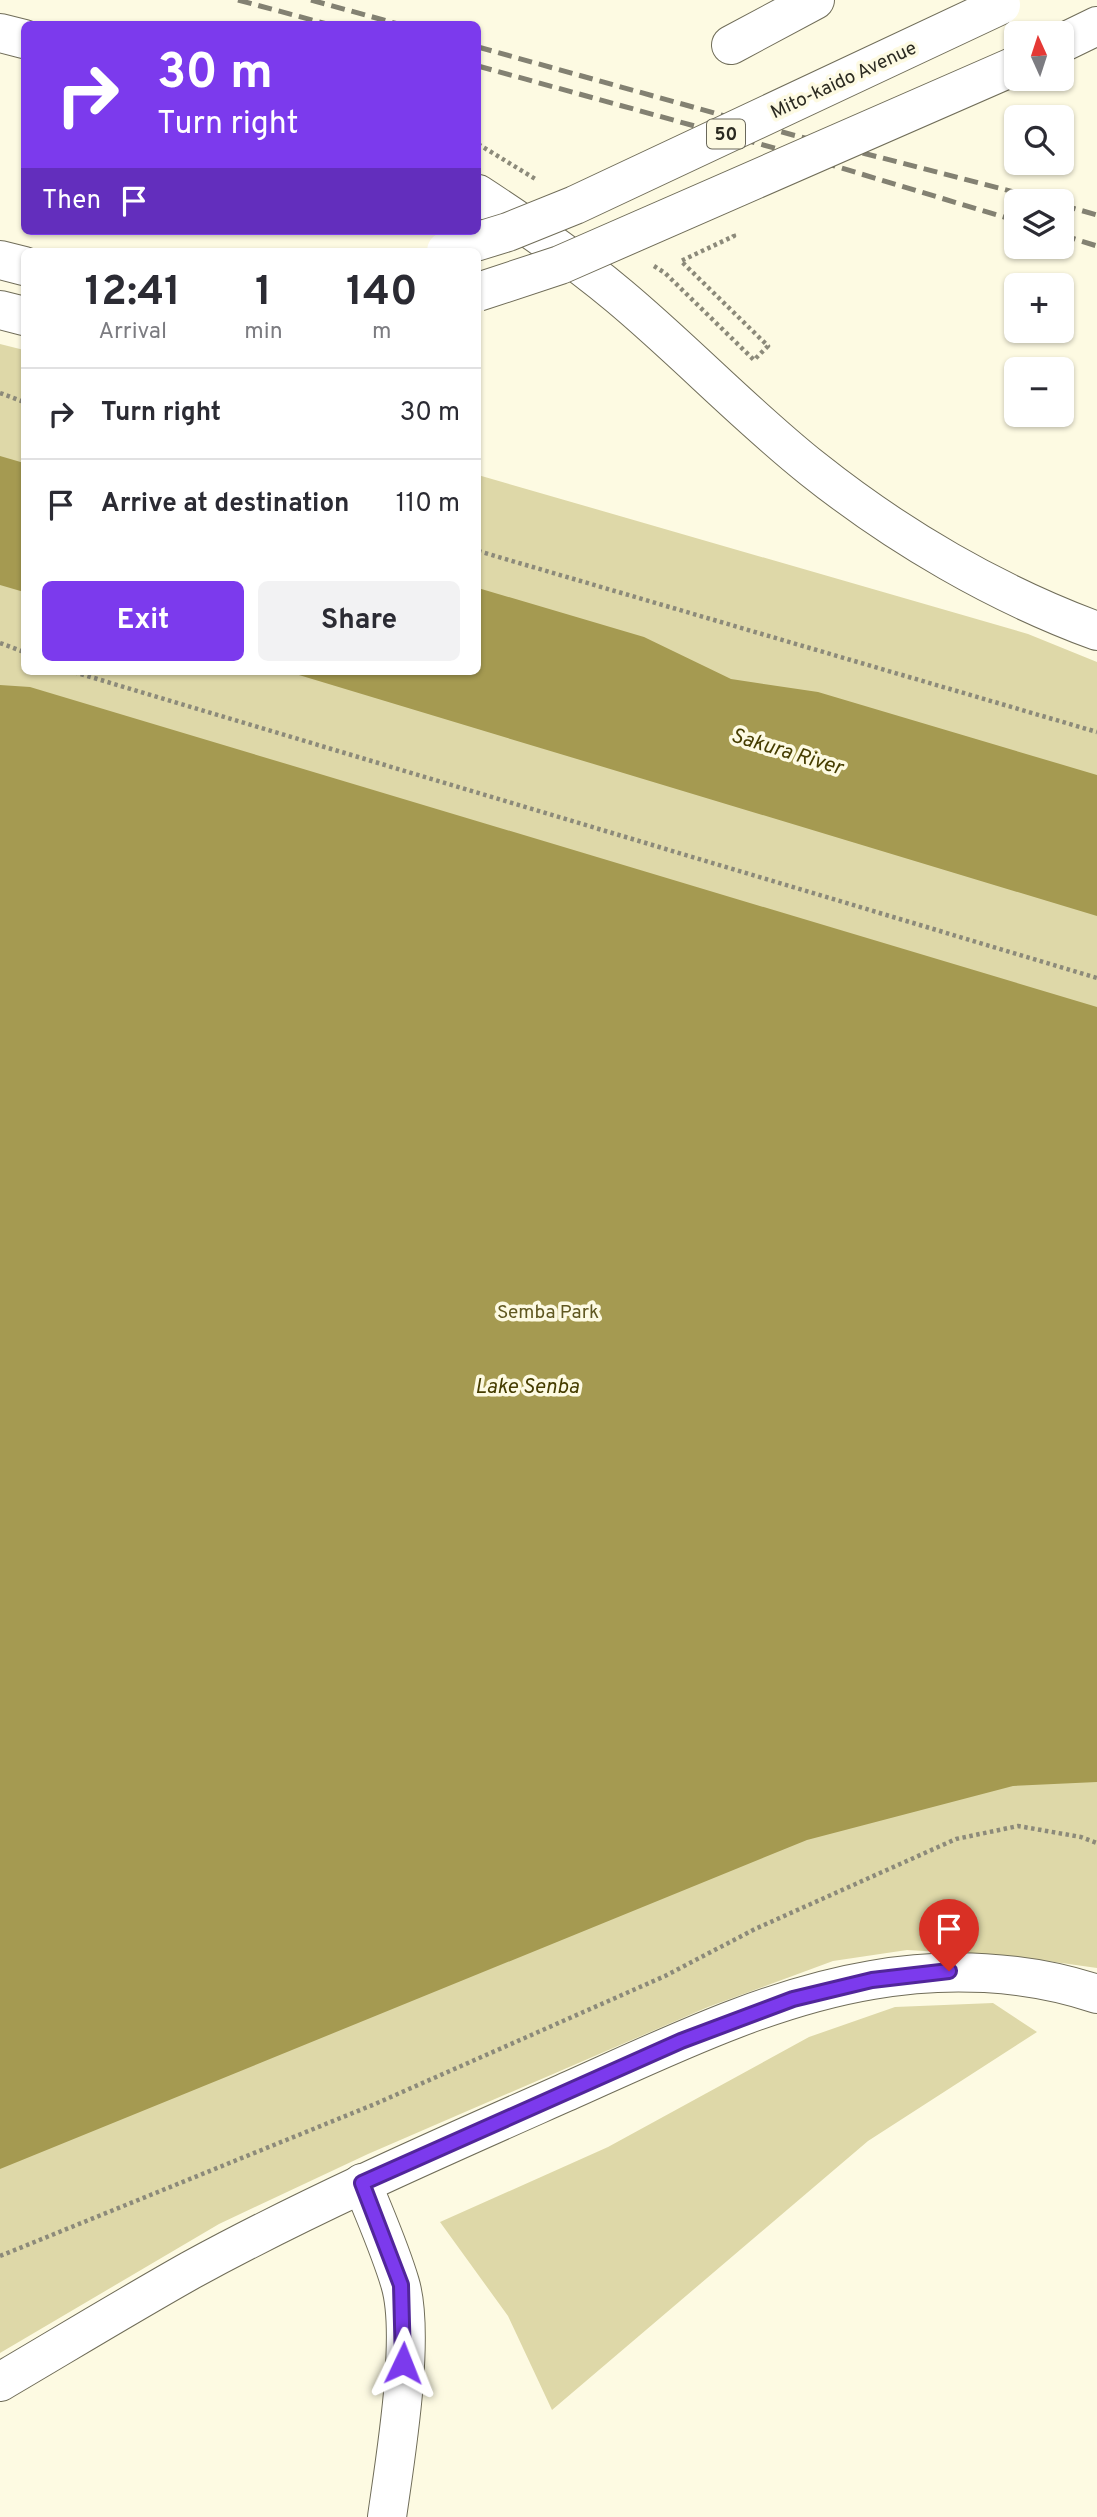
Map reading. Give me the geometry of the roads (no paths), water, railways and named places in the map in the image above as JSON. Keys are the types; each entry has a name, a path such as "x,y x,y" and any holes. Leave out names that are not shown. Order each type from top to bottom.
{"street":[{"path":"731,45 815,0"},
{"name":"Mito-kaido Avenue","path":"457,248 508,232 575,205 1006,2"},
{"path":"1074,37 1097,26"},
{"path":"0,33 21,38"},
{"path":"481,291 560,265 1004,71"},
{"path":"481,196 539,234 620,297 715,386 836,486 914,541 992,583 1097,631"},
{"path":"0,260 21,265"},
{"path":"0,310 21,315"},
{"path":"0,2382 192,2270 362,2183 681,2041 793,1999 872,1980 949,1971 1013,1976 1097,1994"},
{"path":"362,2183 401,2285 405,2336 402,2391 387,2517"}],"water":[{"path":"0,456 21,462 21,591 0,585"},
{"name":"Sakura River","path":"481,589 644,637 731,679 818,692 1097,775 1097,916 299,675 481,675"},
{"name":"Lake Senba","path":"0,685 30,687 1097,1007 1097,1782 1013,1786 807,1840 0,2169"}],"railway":[{"path":"238,0 316,21"},
{"path":"311,0 387,21"},
{"path":"481,48 793,135 1004,189"},
{"path":"481,67 785,151 1004,217"},
{"path":"1074,208 1097,215"},
{"path":"1074,239 1097,246"}],"park label":[{"name":"Semba Park","path":"548,1311"}]}
